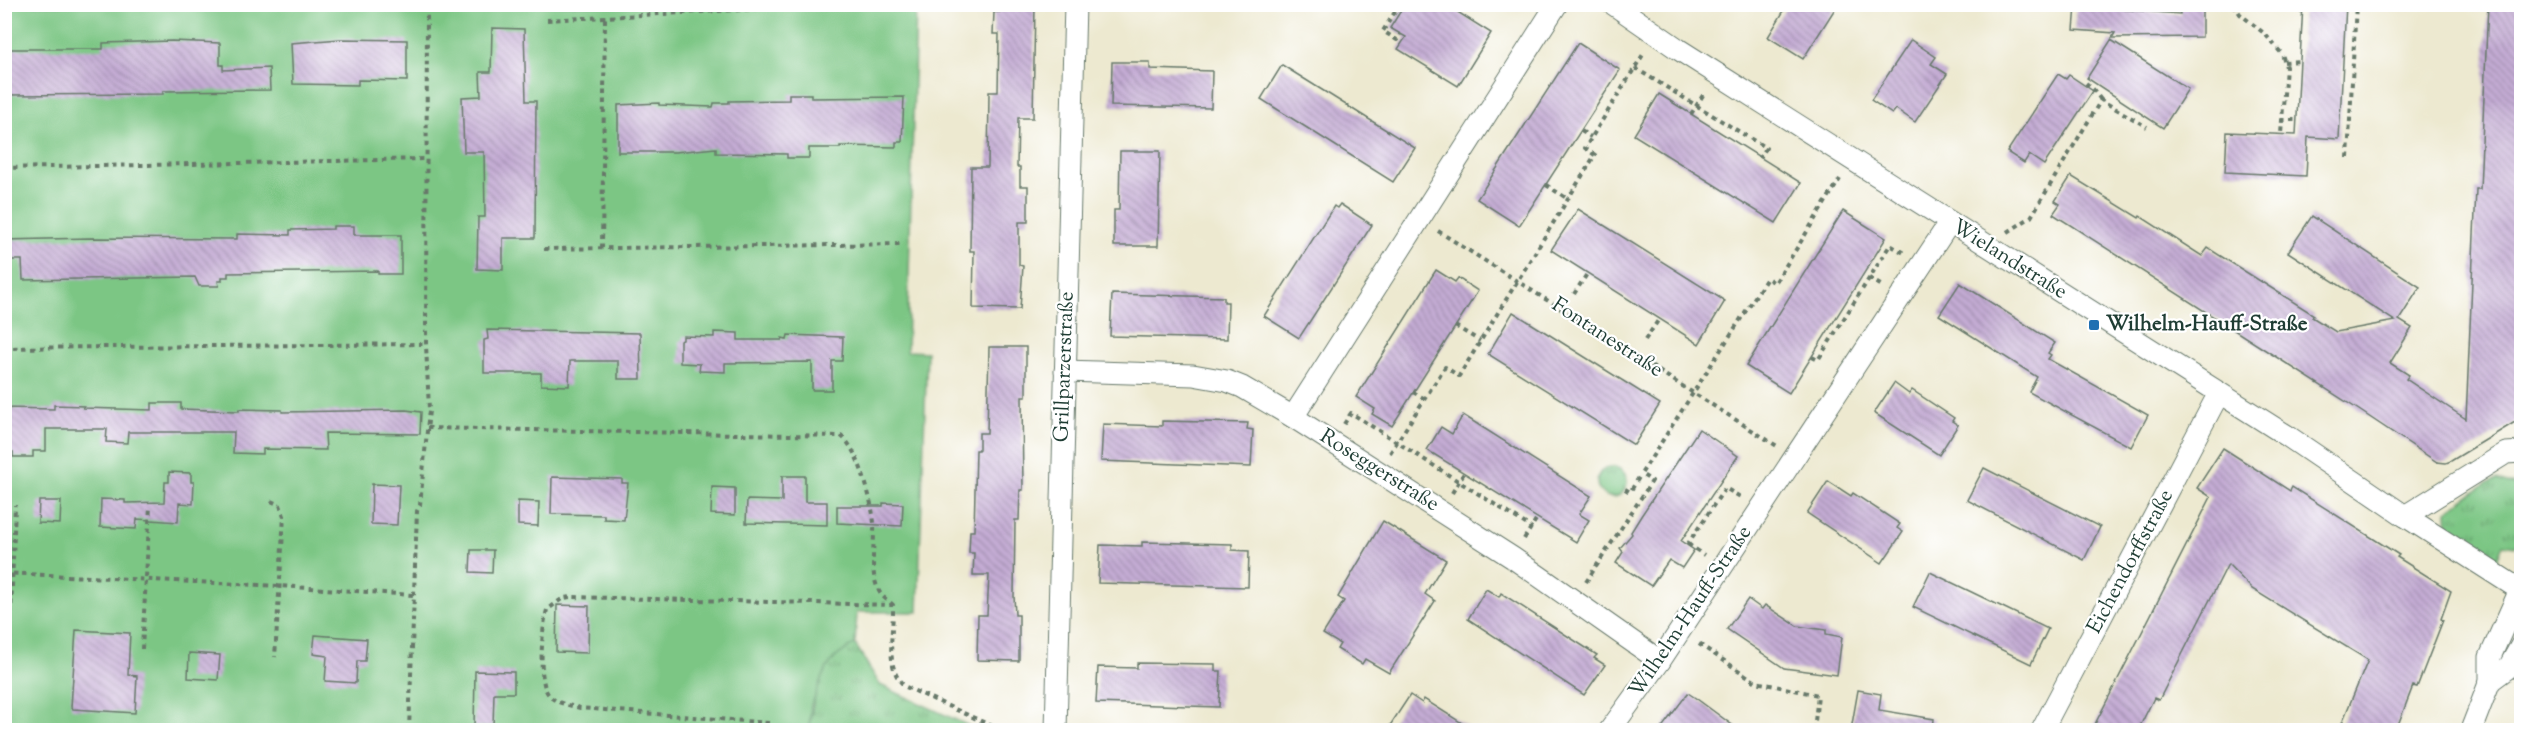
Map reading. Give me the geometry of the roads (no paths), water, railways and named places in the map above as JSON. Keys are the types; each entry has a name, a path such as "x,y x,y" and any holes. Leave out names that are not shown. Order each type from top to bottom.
{"street":[{"name":"Grillparzerstraße","path":"1056,730 1075,4"},
{"path":"1293,417 1557,4"},
{"name":"Wielandstraße","path":"1613,4 1656,35 2289,437 2405,516 2521,590"},
{"name":"Wilhelm-Hauff-Straße","path":"1610,730 1660,661 1950,222"},
{"name":"Roseggerstraße","path":"1065,371 1175,373 1227,381 1256,394 1513,558 1660,661"},
{"name":"Eichendorffstraße","path":"2043,730 2219,393"},
{"path":"2405,516 2506,453 2522,452"},
{"path":"2471,730 2490,681 2490,657 2521,590"},
{"path":"2490,681 2509,667 2522,644"}],"place":[{"name":"Wilhelm-Hauff-Straße","path":"2094,325"}]}
